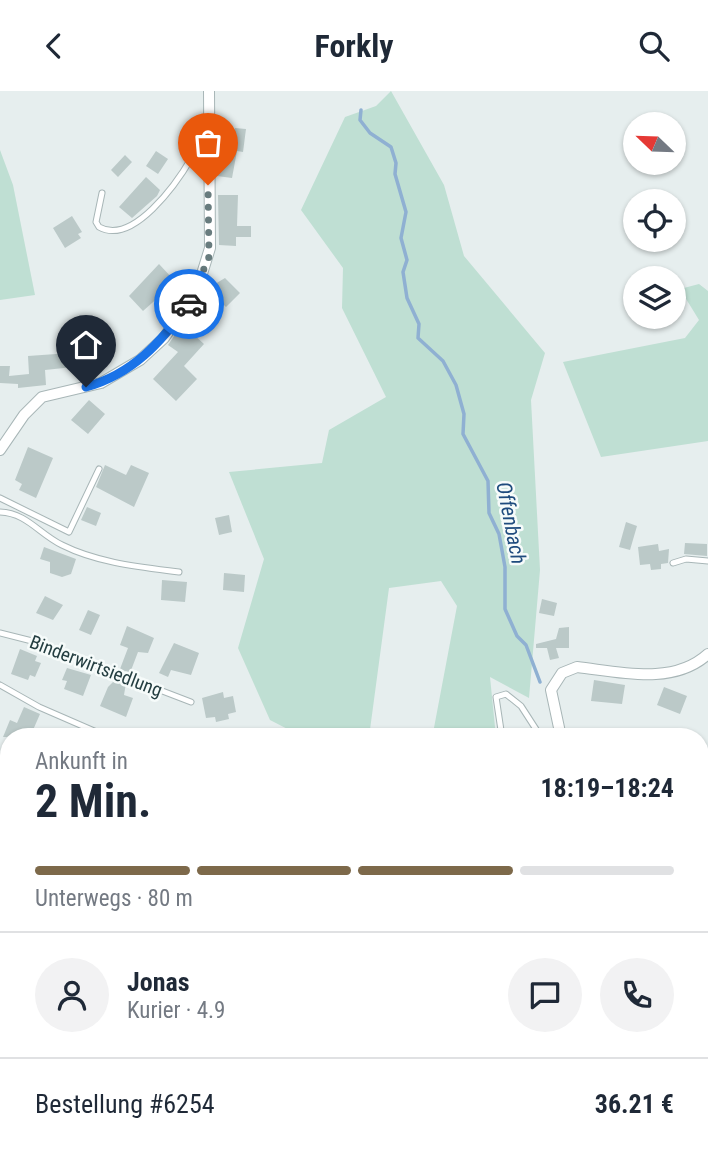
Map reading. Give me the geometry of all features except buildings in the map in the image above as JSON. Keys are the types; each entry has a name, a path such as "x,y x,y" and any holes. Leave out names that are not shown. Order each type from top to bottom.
{"street":[{"path":"0,450 24,415 42,397 86,387 116,375 151,351 189,304 204,273 210,248 209,91"},
{"path":"559,728 551,690 562,673 577,667 669,674 698,663 708,654"}],"lane":[{"path":"102,193 97,214 99,227 110,231 130,228 157,204 178,178 208,128"},
{"path":"0,498 69,532 99,469"},
{"path":"0,512 26,519 62,545 107,561 179,572"},
{"path":"673,563 685,559 708,561"},
{"name":"Binderwirtsiedlung","path":"0,633 32,641 191,702"},
{"path":"0,685 39,707 87,728"},
{"path":"500,728 496,698 506,694 522,706 535,728"}],"green space":[{"path":"391,91 444,185 464,256 545,353 531,400 540,570 529,698 490,677 495,728 434,728 457,606 441,581 389,588 370,728 286,728 270,720 238,648 264,559 229,472 322,463 329,430 386,397 342,308 343,268 301,210 345,117 376,106"},
{"path":"0,150 13,185 35,295 0,300"},
{"path":"699,284 708,291 708,441 601,457 563,362 685,338 699,320 686,299 686,287"}],"waterway":[{"name":"Offenbach","path":"361,110 360,120 370,133 391,147 396,163 395,174 406,212 401,238 407,260 403,272 407,298 419,324 418,338 443,361 456,385 464,414 463,434 488,481 489,513 499,534 505,567 505,609 517,636 526,645 540,682"}],"way so far":[{"path":"189,304 209,257 208,185"}],"route":[{"path":"86,387 101,383 140,360 164,338 189,304"}]}
